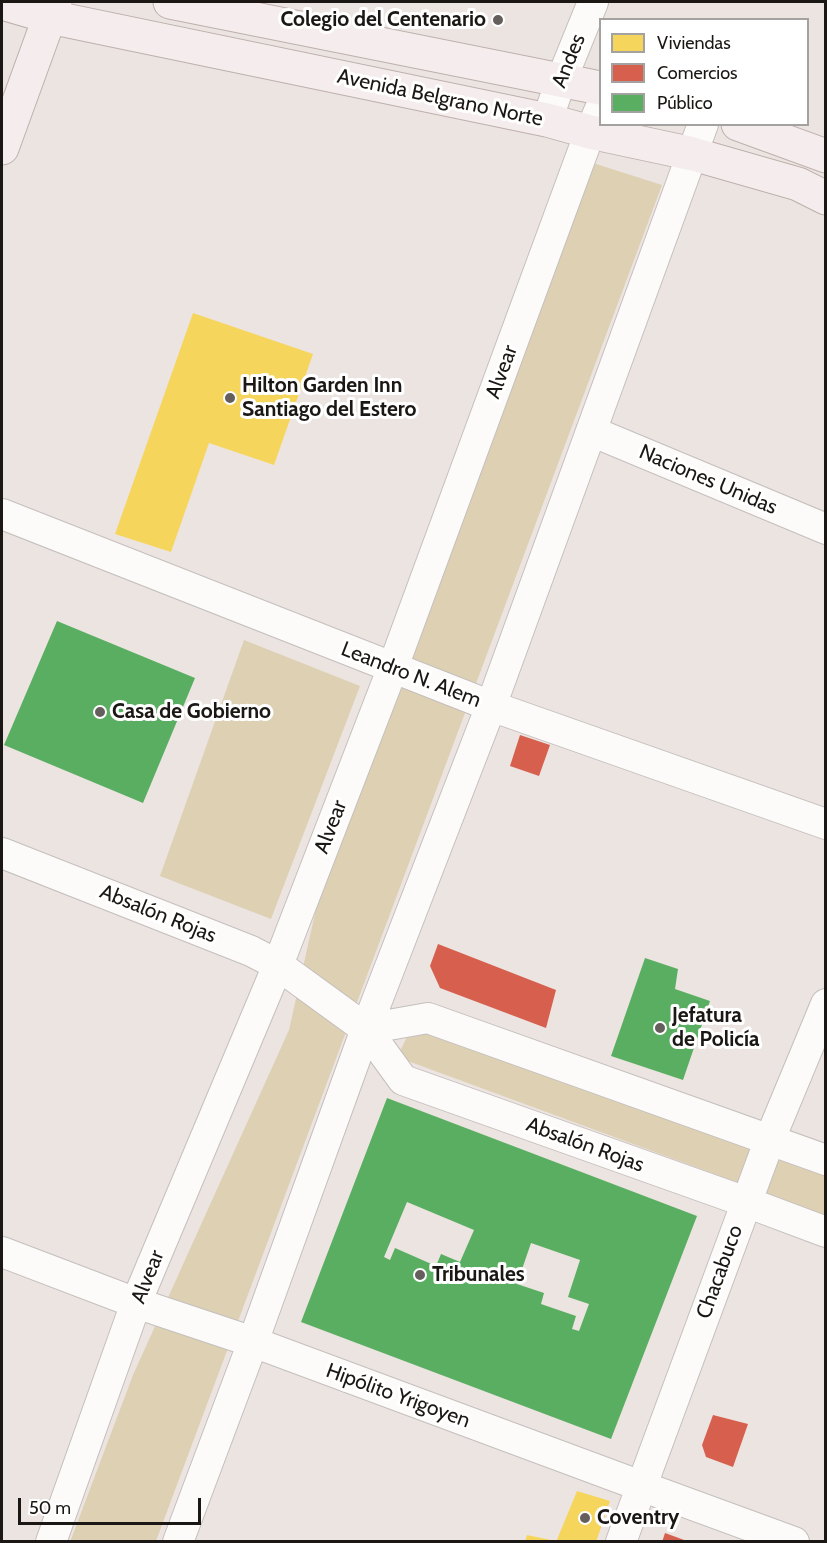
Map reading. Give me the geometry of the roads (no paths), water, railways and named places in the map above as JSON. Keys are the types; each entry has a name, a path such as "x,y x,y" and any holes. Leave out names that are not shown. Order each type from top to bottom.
{"main road":[{"name":"Avenida Belgrano Norte","path":"170,2 599,88"},
{"name":"Avenida Belgrano Norte","path":"2,3 52,9 547,120 595,120"},
{"path":"2,148 52,9"},
{"name":"Avenida Belgrano Norte","path":"628,126 698,139 825,198"},
{"path":"743,126 825,156"}],"street":[{"name":"Andes","path":"547,120 593,2"},
{"name":"Alvear","path":"51,1542 136,1303 278,965 393,667 595,120"},
{"path":"178,1542 366,1029 491,706 698,139"},
{"name":"Naciones Unidas","path":"591,431 825,529"},
{"name":"Leandro N. Alem","path":"2,514 491,706 825,824"},
{"name":"Absalón Rojas","path":"2,853 251,951 278,965 366,1029 403,1080 746,1202 825,1233"},
{"name":"Chacabuco","path":"621,1542 746,1202 825,1004"},
{"path":"366,1029 428,1018 825,1160"},
{"name":"Hipólito Yrigoyen","path":"2,1252 136,1303 253,1342 794,1542"}],"place":[{"name":"Colegio del Centenario","path":"498,20"},
{"name":"Hilton Garden Inn Santiago del Estero","path":"230,398"},
{"name":"Casa de Gobierno","path":"100,712"},
{"name":"Jefatura de Policía","path":"660,1028"},
{"name":"Tribunales","path":"420,1275"},
{"name":"Coventry","path":"585,1518"}]}
